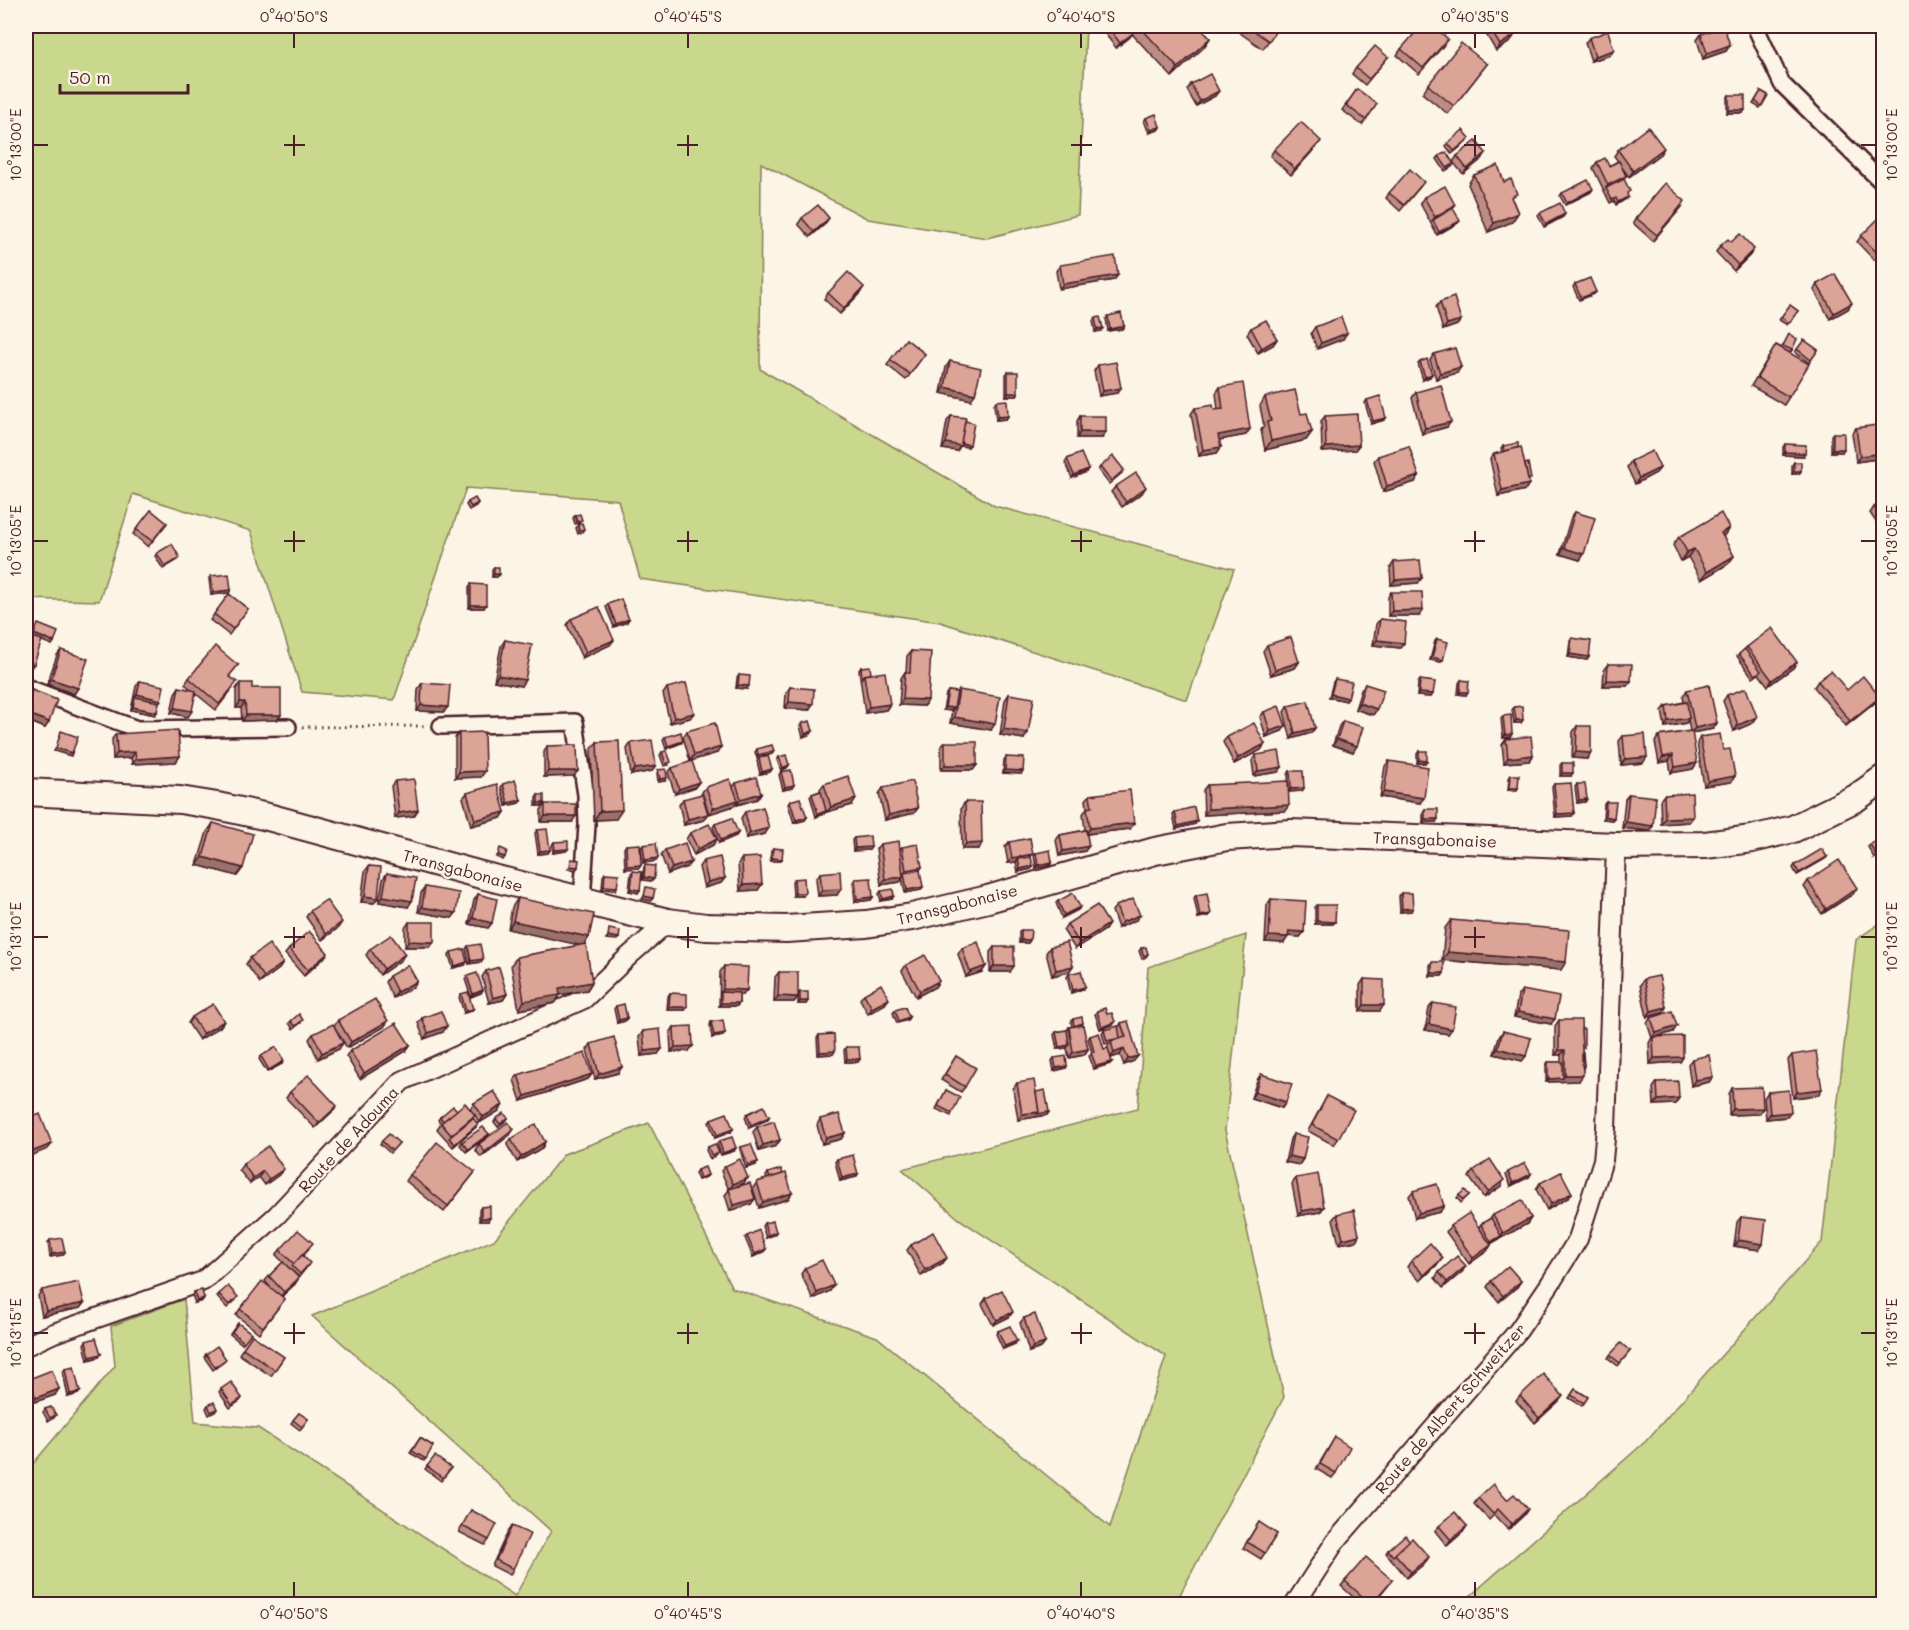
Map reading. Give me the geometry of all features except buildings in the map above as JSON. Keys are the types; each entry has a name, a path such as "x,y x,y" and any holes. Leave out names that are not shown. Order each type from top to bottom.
{"highway":[{"name":"Transgabonaise","path":"26,792 180,800 217,806 268,817 668,922 706,927 786,929 889,920 960,906 1155,852 1216,839 1260,834 1291,833 1616,846 1705,846 1752,839 1793,829 1856,798 1884,778"}],"street":[{"path":"1755,26 1782,84 1884,184"},
{"path":"26,687 137,729 288,727"},
{"path":"441,726 575,722 586,795 587,825 582,901"},
{"name":"Route de Albert Schweitzer","path":"1295,1605 1335,1542 1518,1331 1578,1239 1603,1160 1616,846"},
{"name":"Route de Adouma","path":"26,1346 54,1333 202,1281 276,1216 402,1081 584,999 668,922"}],"path":[{"path":"288,727 441,726"}],"green space":[{"path":"26,26 1086,26 1078,215 987,238 868,219 761,163 760,369 995,506 1234,569 1187,700 940,622 640,579 618,500 466,488 394,700 302,692 251,531 133,494 99,601 26,599"},
{"path":"1883,921 1883,1604 1461,1604 1646,1441 1822,1242 1856,940"},
{"path":"1246,935 1225,1130 1284,1397 1175,1604 37,1604 26,1590 26,1472 115,1366 111,1326 184,1299 195,1422 258,1428 515,1596 551,1531 312,1316 494,1240 564,1154 649,1123 732,1288 877,1337 1110,1527 1166,1356 959,1219 902,1169 1138,1108 1148,967"}]}
